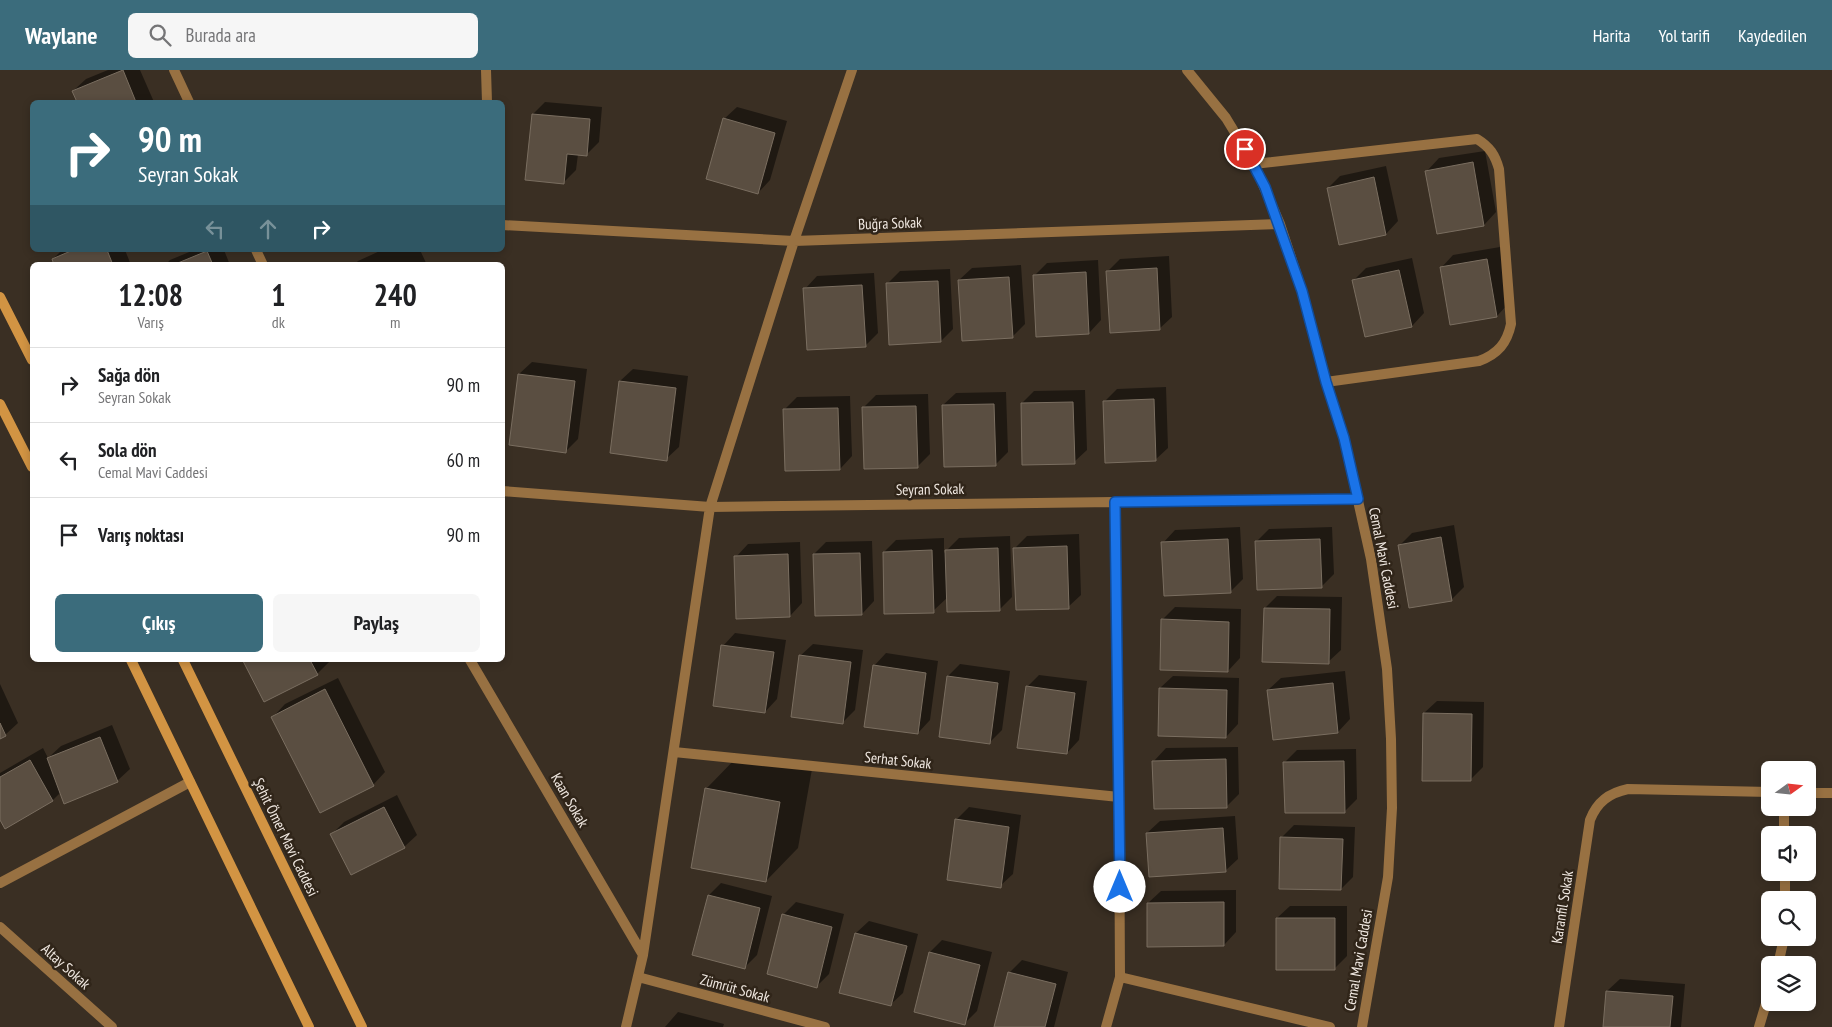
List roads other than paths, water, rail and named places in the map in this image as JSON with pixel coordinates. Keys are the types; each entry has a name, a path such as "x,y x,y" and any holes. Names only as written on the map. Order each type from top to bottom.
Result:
{"main road":[{"path":"0,297 30,356"},
{"path":"0,404 30,463"},
{"path":"132,662 309,1027"},
{"name":"Şehit Ömer Mavi Caddesi","path":"184,662 362,1027"}],"street":[{"path":"174,70 188,100"},
{"path":"486,70 487,100"},
{"path":"626,1027 643,955 710,507 794,241 852,70"},
{"name":"Cemal Mavi Caddesi","path":"1187,70 1226,118 1254,164 1280,224 1302,291 1326,382 1344,438 1378,600 1391,738 1392,808 1388,877 1362,1027"},
{"path":"1254,164 1477,139 1485,144 1496,160 1499,169 1512,324 1502,347 1487,358 1479,361 1326,382"},
{"name":"Buğra Sokak","path":"505,225 794,241 1280,224"},
{"name":"Seyran Sokak","path":"505,491 710,507 1358,499"},
{"path":"1106,1027 1120,977 1115,502"},
{"name":"Kaan Sokak","path":"471,662 643,955"},
{"name":"Serhat Sokak","path":"674,752 1119,797"},
{"path":"0,883 190,782"},
{"name":"Karanfil Sokak","path":"1559,1027 1590,820 1599,804 1606,797 1628,789 1761,792"},
{"path":"1816,793 1832,794"},
{"name":"Altay Sokak","path":"0,927 112,1027"},
{"name":"Zümrüt Sokak","path":"638,977 825,1027"},
{"path":"1120,977 1330,1027"},
{"path":"1759,1027 1764,1011"}]}
